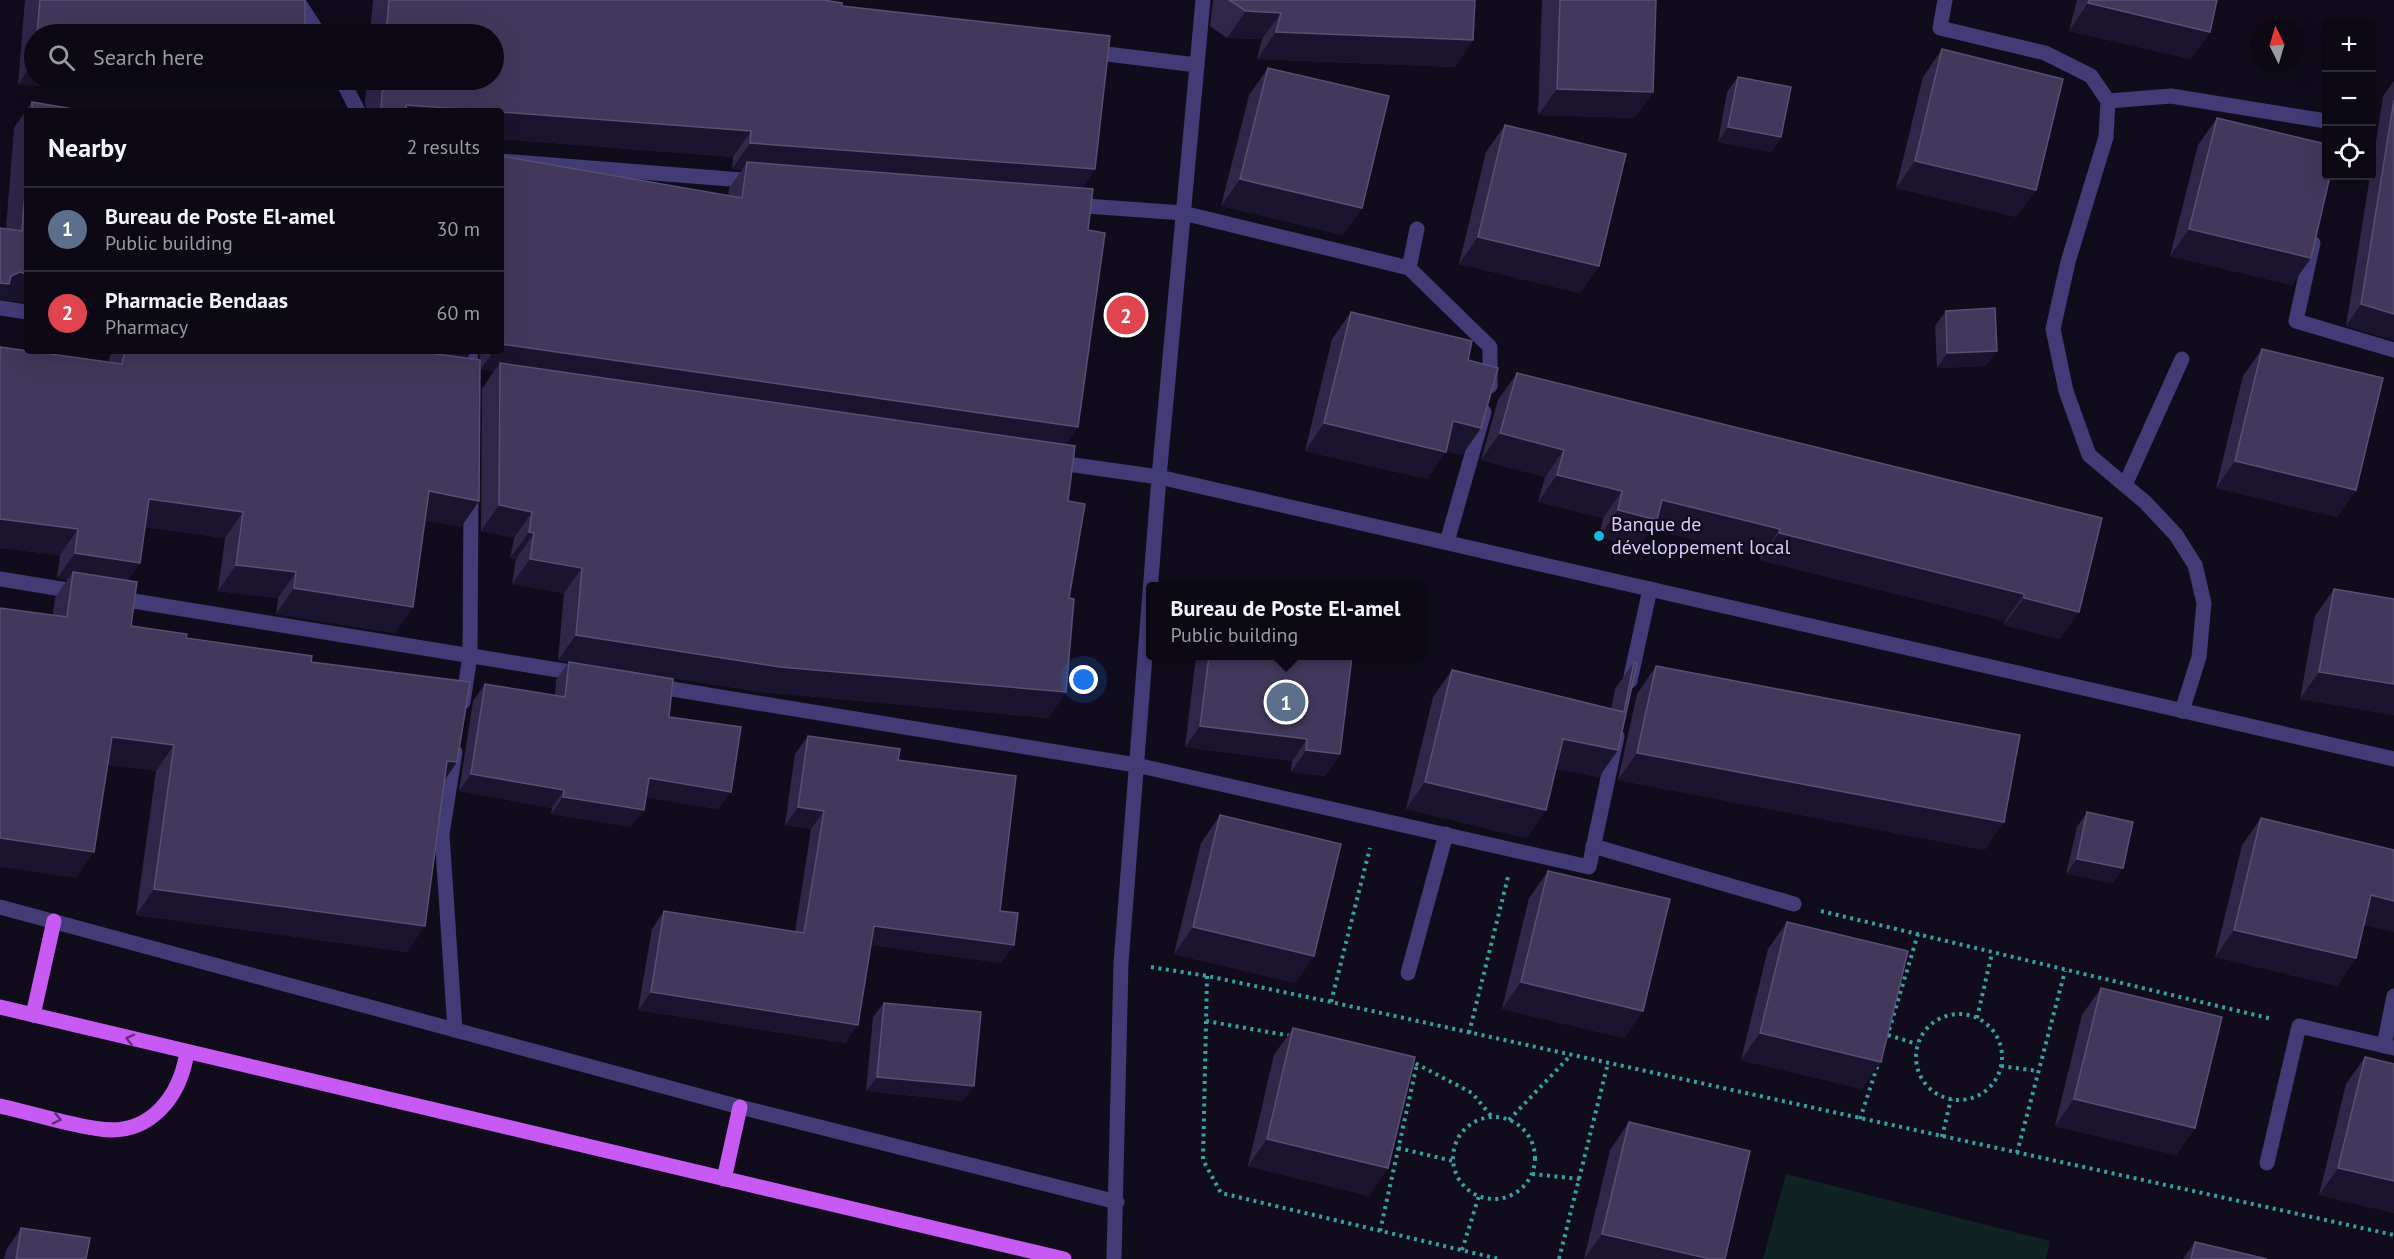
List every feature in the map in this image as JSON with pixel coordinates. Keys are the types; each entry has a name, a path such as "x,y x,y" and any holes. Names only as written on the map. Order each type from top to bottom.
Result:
{"main road":[{"path":"33,1015 54,921"},
{"path":"0,1007 1064,1259"},
{"path":"0,1106 101,1129 123,1128 143,1121 161,1110 175,1093 184,1074 187,1053"},
{"path":"724,1179 740,1107"}],"street":[{"path":"297,0 313,24"},
{"path":"1151,582 1203,0"},
{"path":"1945,0 1940,28 2045,53 2091,76 2108,100 2106,138 2068,262 2053,329 2066,391 2089,455 2145,502 2176,535 2195,565 2204,603 2199,657 2182,711"},
{"path":"1078,51 1197,65"},
{"path":"347,90 356,108"},
{"path":"2108,100 2171,96 2322,120"},
{"path":"504,161 771,182"},
{"path":"1054,204 1183,213 1409,268 1490,347 1490,392 1447,542"},
{"path":"1409,268 1417,229"},
{"path":"2315,231 2296,321 2394,350"},
{"path":"0,308 24,312"},
{"path":"470,354 472,382"},
{"path":"2125,485 2182,359"},
{"path":"1041,460 1159,477 2394,759"},
{"path":"461,712 470,656 471,471"},
{"path":"0,579 599,677"},
{"path":"1627,694 1650,589"},
{"path":"1114,1259 1121,963 1146,640"},
{"path":"634,683 1136,765 1589,867 1622,717"},
{"path":"455,1030 442,834 458,734"},
{"path":"1408,973 1446,834"},
{"path":"1593,846 1794,904"},
{"path":"0,907 740,1107 1117,1202"},
{"path":"2267,1163 2300,1026 2389,1047 2394,996"}],"path":[{"path":"1331,1002 1378,818"},
{"path":"1469,1033 1515,850"},
{"path":"1794,904 2300,1026"},
{"path":"1884,1046 1918,934"},
{"path":"1977,1018 1992,953"},
{"path":"1121,963 1207,976 1331,1002 2394,1235"},
{"path":"2017,1153 2065,971"},
{"path":"1207,976 1203,1160 1221,1193 1499,1259"},
{"path":"1963,1014 1977,1018 1989,1026 1998,1037 2002,1052 1997,1078 1988,1089 1964,1100 1937,1095 1918,1073 1917,1044 1924,1031 1934,1021 1963,1014"},
{"path":"1206,1021 1296,1036"},
{"path":"1887,1035 1917,1044"},
{"path":"1509,1120 1571,1055"},
{"path":"1860,1119 1881,1056"},
{"path":"1407,1059 1472,1093 1492,1117"},
{"path":"1559,1259 1608,1063"},
{"path":"1380,1231 1417,1064"},
{"path":"2001,1066 2038,1071"},
{"path":"1942,1137 1951,1099"},
{"path":"1492,1117 1509,1120 1521,1126 1529,1136 1536,1161 1532,1174 1526,1185 1516,1193 1492,1199 1479,1196 1469,1191 1461,1182 1453,1161 1459,1136 1479,1119 1492,1117"},
{"path":"1398,1148 1453,1161"},
{"path":"1532,1174 1580,1179"},
{"path":"1462,1251 1479,1196"}],"green space":[{"path":"1786,1174 2050,1241 2046,1259 1763,1259"}],"building":[{"path":"40,0 305,0 305,24 38,24"},
{"path":"389,0 823,0 842,3 842,6 1110,36 1095,169 750,143 751,131 504,112 504,108 406,105 406,108 381,108 384,90 504,90 504,24 387,24"},
{"path":"1229,0 1475,0 1473,40 1276,32 1281,13 1246,11"},
{"path":"1560,0 1656,0 1653,92 1557,89"},
{"path":"2089,0 2217,0 2210,32 2088,3"},
{"path":"1942,49 2063,79 2036,190 1915,161"},
{"path":"1268,68 1389,96 1362,208 1240,179"},
{"path":"1738,77 1791,87 1781,137 1728,127"},
{"path":"2394,100 2394,314 2361,304"},
{"path":"32,102 67,108 32,108"},
{"path":"2217,118 2322,143 2322,180 2329,180 2311,258 2189,229"},
{"path":"1505,125 1626,154 1599,266 1478,237"},
{"path":"504,157 742,198 747,162 1093,189 1088,230 1105,233 1078,427 504,344"},
{"path":"24,205 24,273 20,272 11,276 9,284 0,283 0,228 22,231"},
{"path":"1995,308 1997,351 1947,353 1946,311"},
{"path":"1351,312 1472,341 1468,360 1498,368 1481,428 1453,421 1446,452 1324,423"},
{"path":"0,347 24,350 24,354 50,354 122,364 124,354 437,354 480,360 479,501 429,491 413,607 294,588 296,572 236,565 243,512 149,499 140,563 75,553 78,529 0,519"},
{"path":"2262,349 2383,378 2356,490 2235,461"},
{"path":"500,363 1075,446 1068,501 1085,504 1069,598 1074,599 1066,692 780,667 576,635 582,568 530,559 534,533 529,532 532,512 499,505"},
{"path":"1517,373 2102,518 2079,612 2024,598 2024,594 1779,533 1780,529 1662,500 1657,520 1618,510 1622,491 1557,475 1564,450 1500,433"},
{"path":"73,572 137,582 131,626 187,634 186,638 312,656 311,662 470,682 457,762 447,761 425,926 154,889 174,745 112,737 94,852 0,838 0,608 67,617"},
{"path":"2334,589 2394,599 2394,684 2319,672"},
{"path":"1208,660 1352,660 1340,754 1306,750 1307,739 1200,726"},
{"path":"569,662 673,679 669,717 741,727 731,792 649,778 644,810 563,797 564,790 471,774 485,684 565,697"},
{"path":"1634,662 1637,663 1618,750 1563,739 1546,810 1425,782 1452,670 1624,712"},
{"path":"1656,666 2020,735 2004,822 1637,753"},
{"path":"808,736 900,749 898,760 1016,776 1000,911 1018,913 1014,945 874,926 858,1025 651,992 664,911 804,933 824,811 798,807"},
{"path":"2087,812 2133,822 2123,868 2077,859"},
{"path":"1220,815 1341,844 1314,956 1193,927"},
{"path":"2261,818 2394,850 2394,901 2371,895 2356,958 2234,930"},
{"path":"1548,871 1670,899 1643,1011 1521,982"},
{"path":"1787,922 1908,951 1881,1062 1760,1033"},
{"path":"2101,988 2222,1017 2195,1128 2074,1099"},
{"path":"884,1003 981,1012 974,1086 877,1077"},
{"path":"1293,1028 1415,1057 1388,1168 1267,1139"},
{"path":"2365,1057 2394,1064 2394,1181 2338,1168"},
{"path":"1629,1122 1750,1151 1725,1259 1710,1259 1602,1234"},
{"path":"21,1228 90,1238 86,1259 16,1259"},
{"path":"2195,1242 2267,1259 2191,1259"}],"place":[{"name":"Pharmacie Bendaas","path":"1126,315"},
{"name":"Banque de développement local","path":"1599,536"},
{"name":"Bureau de Poste El-amel","path":"1286,702"}]}
